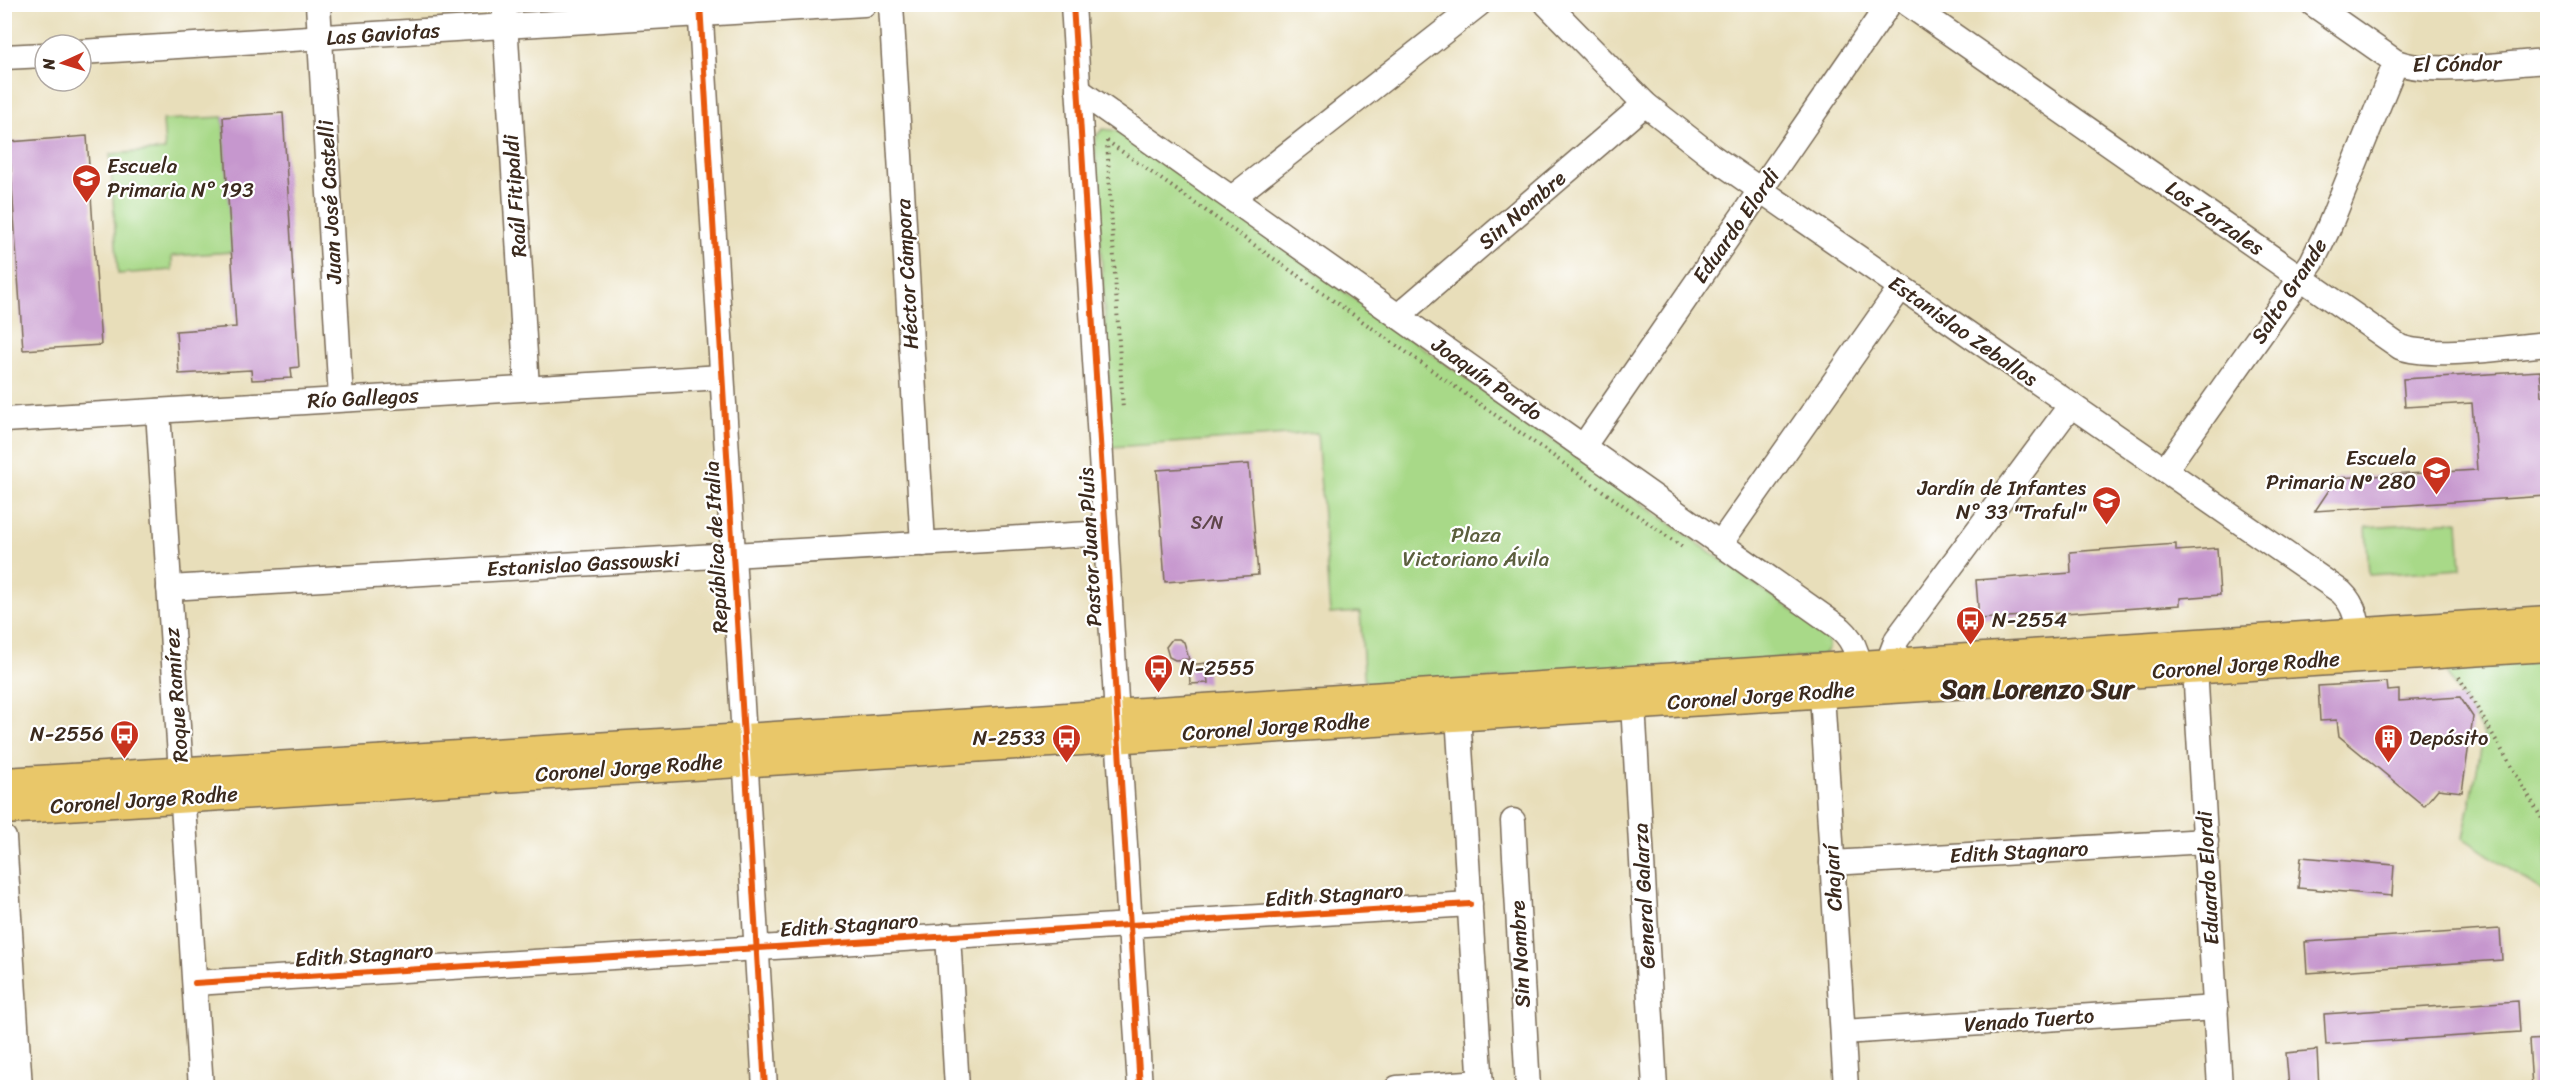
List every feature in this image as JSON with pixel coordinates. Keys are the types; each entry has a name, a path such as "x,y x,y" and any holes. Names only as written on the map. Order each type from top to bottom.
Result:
{"main road":[{"name":"Coronel Jorge Rodhe","path":"1891,676 2195,668 2547,621"},
{"name":"Coronel Jorge Rodhe","path":"4,809 182,785 2360,646 2547,646"},
{"name":"Coronel Jorge Rodhe","path":"1458,704 1633,704 1821,680"},
{"name":"Coronel Jorge Rodhe","path":"4,783 182,785"}],"street":[{"name":"Juan José Castelli","path":"318,4 341,399"},
{"name":"Las Gaviotas","path":"93,51 320,38 504,15 864,4"},
{"name":"Héctor Cámpora","path":"891,4 923,544"},
{"name":"Pastor Juan Pluis","path":"1073,4 1140,1088"},
{"path":"1232,198 1479,4"},
{"name":"Estanislao Zeballos","path":"1548,4 1645,104 1701,149 2341,592 2356,614 2360,646"},
{"name":"Eduardo Elordi","path":"1583,447 1889,4"},
{"name":"Los Zorzales","path":"1908,4 2391,342 2410,350 2433,352 2547,344"},
{"name":"El Cóndor","path":"2313,4 2397,62 2424,69 2547,60"},
{"name":"República de Italia","path":"700,10 765,1088"},
{"name":"Raúl Fitipaldi","path":"504,15 527,388"},
{"path":"4,57 33,56"},
{"name":"Salto Grande","path":"2165,470 2301,279 2329,227 2397,62"},
{"name":"Joaquín Pardo","path":"1078,90 1846,633 1854,645 1860,678"},
{"name":"Sin Nombre","path":"1398,316 1645,104"},
{"path":"1720,544 1901,287"},
{"name":"Río Gallegos","path":"4,420 722,376"},
{"path":"1891,676 1891,650 1900,634 2071,405"},
{"name":"Roque Ramírez","path":"158,411 201,1088"},
{"name":"Estanislao Gassowski","path":"169,588 1106,533"},
{"name":"Eduardo Elordi","path":"2195,668 2220,1088"},
{"name":"Chajarí","path":"1821,680 1846,1088"},
{"path":"1396,1088 1481,1085 1458,704"},
{"name":"General Galarza","path":"1633,704 1655,1088"},
{"name":"Sin Nombre","path":"1513,820 1528,1088"},
{"path":"4,838 9,996 20,1088"},
{"name":"Edith Stagnaro","path":"1833,863 2206,841"},
{"name":"Edith Stagnaro","path":"195,982 1470,904"},
{"path":"948,935 957,1088"},
{"name":"Venado Tuerto","path":"1843,1032 2216,1008"}],"path":[{"path":"1123,410 1107,141 1685,549"},
{"path":"2457,674 2547,829"}],"green space":[{"path":"223,117 232,252 172,256 172,270 118,274 110,154 165,150 163,120"},
{"name":"Plaza Victoriano Ávila","path":"1103,129 1118,131 1820,630 1828,640 1828,649 1822,656 1365,687 1360,612 1330,614 1317,433 1112,447 1095,144 1097,135"},
{"path":"2458,521 2461,569 2369,575 2366,527"},
{"path":"2547,658 2547,894 2463,838 2484,735 2447,674 2451,666"}],"building":[{"path":"283,113 299,367 291,368 292,378 252,380 251,370 179,374 176,331 236,327 223,117"},
{"path":"87,136 101,345 23,350 9,142"},
{"path":"2540,371 2542,396 2547,395 2547,496 2315,511 2337,478 2477,470 2472,403 2405,407 2403,379"},
{"path":"1249,464 1258,575 1165,582 1157,470"},
{"path":"2176,544 2176,551 2217,548 2220,595 2180,598 2180,605 1979,619 1976,580 2071,573 2070,552"},
{"path":"1172,639 1184,642 1189,659 1175,660 1169,657 1166,647"},
{"path":"1206,663 1208,683 1190,684 1189,665"},
{"path":"2387,682 2388,691 2399,690 2399,701 2460,697 2473,717 2462,792 2438,789 2424,806 2339,736 2337,720 2320,721 2318,686"},
{"path":"2301,857 2394,865 2392,896 2298,888"},
{"path":"2500,929 2502,960 2307,973 2305,942"},
{"path":"2518,1001 2520,1032 2326,1045 2324,1014"},
{"path":"2547,1039 2547,1088 2532,1088 2529,1040"},
{"path":"2317,1050 2319,1088 2289,1088 2286,1053"}],"cycle path":[{"path":"700,4 765,1088"},
{"path":"1073,4 1140,1088"},
{"path":"195,983 1470,904"}],"place":[{"name":"Escuela Primaria N° 193","path":"86,204"},
{"name":"Escuela Primaria Nº 280","path":"2437,496"},
{"name":"Jardín de Infantes N° 33 \"Traful\"","path":"2107,526"},
{"name":"N-2554","path":"1971,646"},
{"name":"N-2555","path":"1159,694"},
{"name":"N-2556","path":"125,760"},
{"name":"N-2533","path":"1066,764"},
{"name":"Depósito","path":"2388,764"}],"district":[{"name":"San Lorenzo Sur","path":"2037,689"}]}
